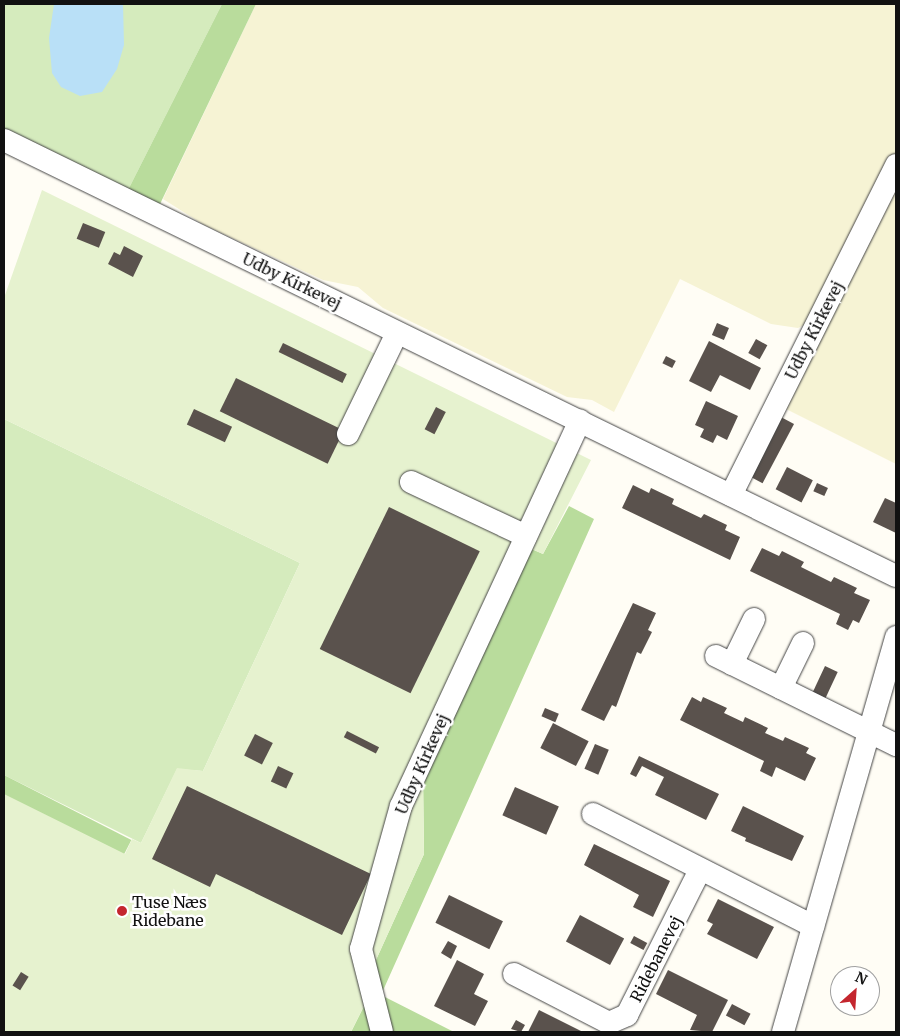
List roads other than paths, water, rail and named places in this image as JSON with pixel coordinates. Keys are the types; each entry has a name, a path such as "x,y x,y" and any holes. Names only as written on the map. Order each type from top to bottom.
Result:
{"street":[{"name":"Udby Kirkevej","path":"4,140 896,576"},
{"name":"Udby Kirkevej","path":"731,495 896,165"},
{"path":"348,434 397,333"},
{"name":"Udby Kirkevej","path":"382,1032 361,949 401,806 580,421"},
{"path":"411,482 526,536"},
{"path":"754,619 724,660 896,745"},
{"path":"783,1032 871,733 896,637"},
{"path":"781,688 803,642"},
{"path":"593,814 813,926"},
{"name":"Ridebanevej","path":"514,974 609,1023 627,1015 700,870"}],"water":[{"path":"54,4 123,4 124,45 117,69 102,92 80,96 61,87 52,73 49,38"}],"place":[{"name":"Tuse Næs Ridebane","path":"122,911"}]}
